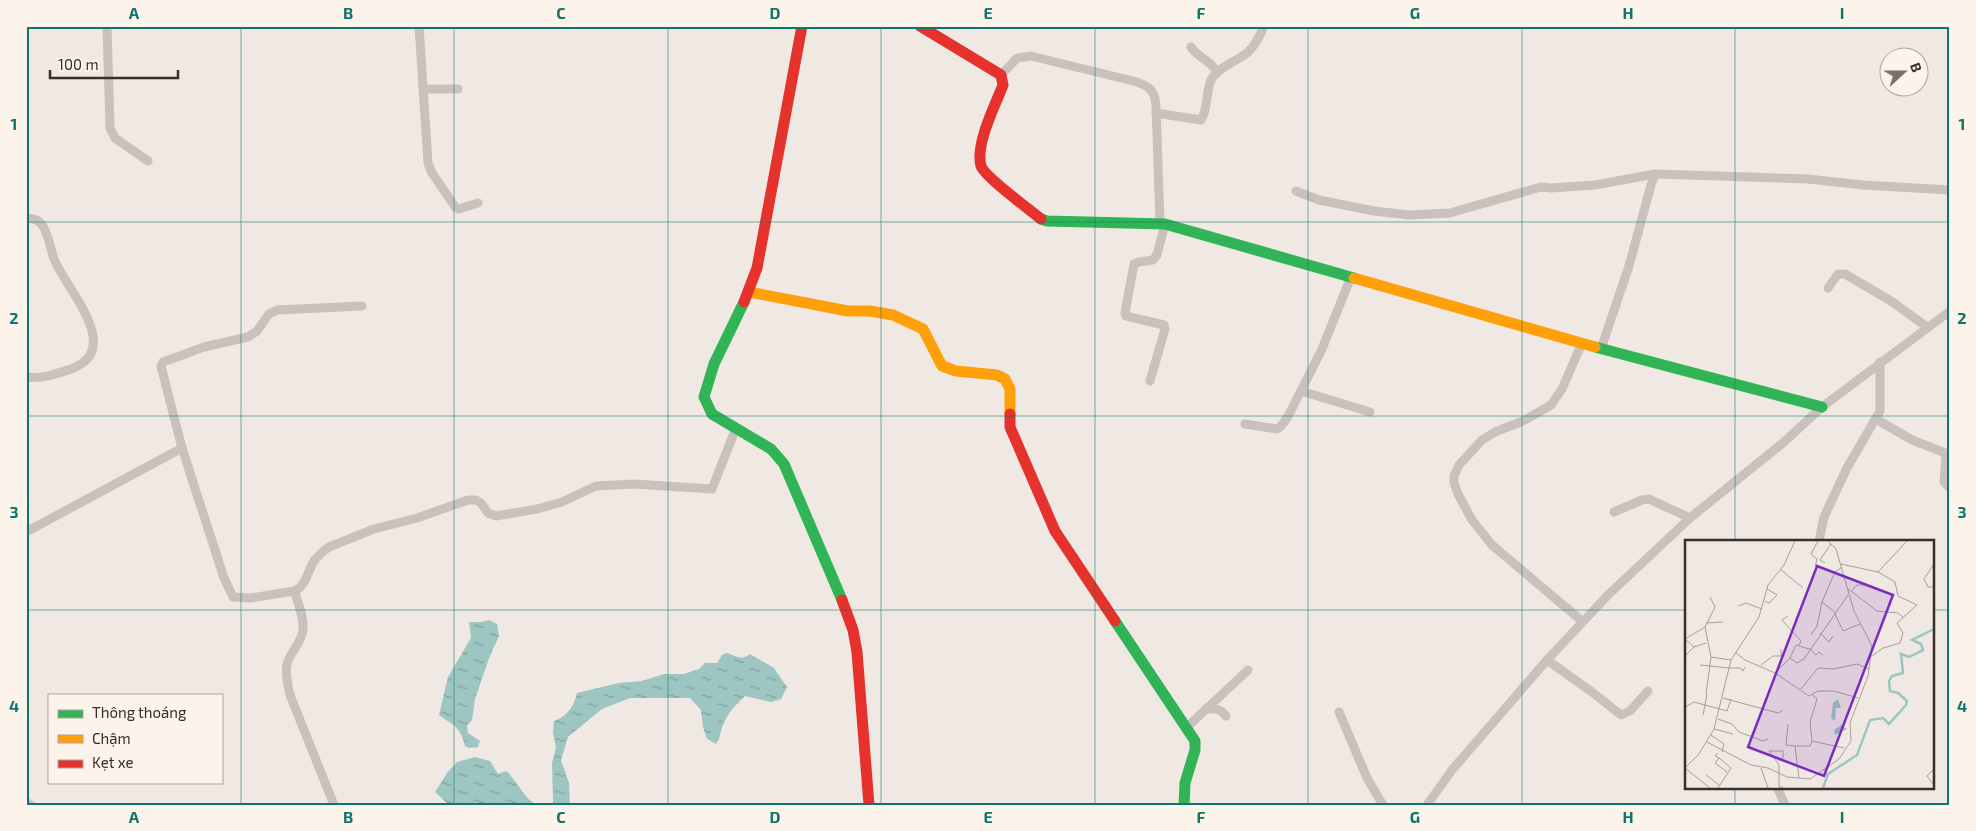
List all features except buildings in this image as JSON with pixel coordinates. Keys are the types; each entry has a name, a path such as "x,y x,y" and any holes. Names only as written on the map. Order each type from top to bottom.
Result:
{"street":[{"path":"107,26 110,128 115,138 148,161"},
{"path":"419,26 428,163 432,173 456,208 459,209 478,203"},
{"path":"802,26 757,268 749,292 714,364 704,398 712,414 771,449 784,464 851,621 856,652 869,805"},
{"path":"920,26 1001,75 1003,85 980,147 981,167 990,177 1038,217 1047,221 1162,223 1601,349 1822,407"},
{"path":"1156,113 1201,120 1205,112 1212,78 1247,52 1255,43 1264,26"},
{"path":"1191,47 1197,56 1215,67 1217,73"},
{"path":"1001,75 1017,58 1026,56 1038,57 1147,85 1154,92 1162,223 1157,255 1153,260 1134,264 1125,312 1126,316 1158,322 1164,325 1165,329 1150,381"},
{"path":"424,89 458,89"},
{"path":"1601,349 1629,266 1655,174"},
{"path":"1296,192 1319,200 1374,211 1409,215 1450,213 1541,187 1595,185 1655,174 1799,178 1863,185 1950,190"},
{"path":"26,219 30,218 39,222 46,232 55,261 87,316 94,339 93,352 78,366 36,378 26,377"},
{"path":"1828,288 1838,274 1845,274 1891,301 1926,327"},
{"path":"1245,424 1277,429 1288,419 1292,406 1322,350 1351,277"},
{"path":"749,292 848,311 870,311 893,315 923,329 942,366 956,371 998,374 1005,379 1010,395 1010,427 1055,532 1196,745 1185,783 1184,805"},
{"path":"362,306 277,310 269,314 252,336 204,347 163,362 161,366 182,448 224,578 233,597 242,599 298,590 314,562 323,551 330,547 374,529 417,518 462,502 476,500 481,503 488,514 496,516 537,509 562,502 596,486 634,484 712,489 736,428"},
{"path":"1427,805 1452,770 1582,620 1690,518 1784,442 1822,407 1926,327 1950,311"},
{"path":"1582,343 1562,389 1551,405 1523,421 1495,432 1482,440 1459,464 1454,476 1454,483 1458,494 1472,520 1492,545 1582,620"},
{"path":"1819,540 1824,517 1847,468 1880,411 1880,362"},
{"path":"1301,391 1370,412"},
{"path":"1876,419 1912,440 1944,452 1946,456 1944,482 1950,488"},
{"path":"26,532 182,448"},
{"path":"1614,512 1649,499 1690,518"},
{"path":"294,591 303,622 303,631 301,639 287,663 288,686 334,805"},
{"path":"1547,660 1621,715 1630,711 1648,691"},
{"path":"1186,728 1248,670"},
{"path":"1206,710 1215,708 1226,716"},
{"path":"1339,712 1367,778 1383,805"},
{"path":"1777,788 1785,805"},
{"path":"26,802 30,805"}],"water":[{"path":"489,620 497,624 499,636 489,658 475,699 472,720 467,726 468,733 480,741 478,747 469,748 465,746 459,730 439,715 448,677 471,638 469,622"},
{"path":"728,653 737,657 750,654 774,668 787,687 781,699 771,702 745,696 727,717 716,744 707,739 701,710 690,698 630,698 602,709 568,737 561,760 569,783 570,805 549,805 553,802 552,763 556,747 553,733 554,721 569,710 574,703 577,693 619,683 642,681 664,674 684,674 699,669 705,663 717,663 722,655"},
{"path":"475,757 490,761 498,774 506,771 525,795 538,805 449,805 435,792 447,773 457,762"}],"traffic: fast":[{"path":"1041,219 1047,221 1165,224 1354,278"},
{"path":"744,302 714,364 704,397 712,414 771,449 784,464 842,600"},
{"path":"1595,347 1822,407"},
{"path":"1115,621 1195,741 1195,750 1185,783 1184,805"}],"traffic: slow":[{"path":"1354,278 1595,347"},
{"path":"749,292 848,311 870,311 893,315 923,329 942,366 956,371 997,375 1005,379 1010,389 1010,414"}],"traffic: jam":[{"path":"744,302 757,268 802,26"},
{"path":"920,26 1001,75 1003,85 983,136 980,157 981,166 998,185 1041,219"},
{"path":"1010,414 1010,427 1055,531 1115,621"},
{"path":"842,600 853,630 857,652 869,805"}]}
